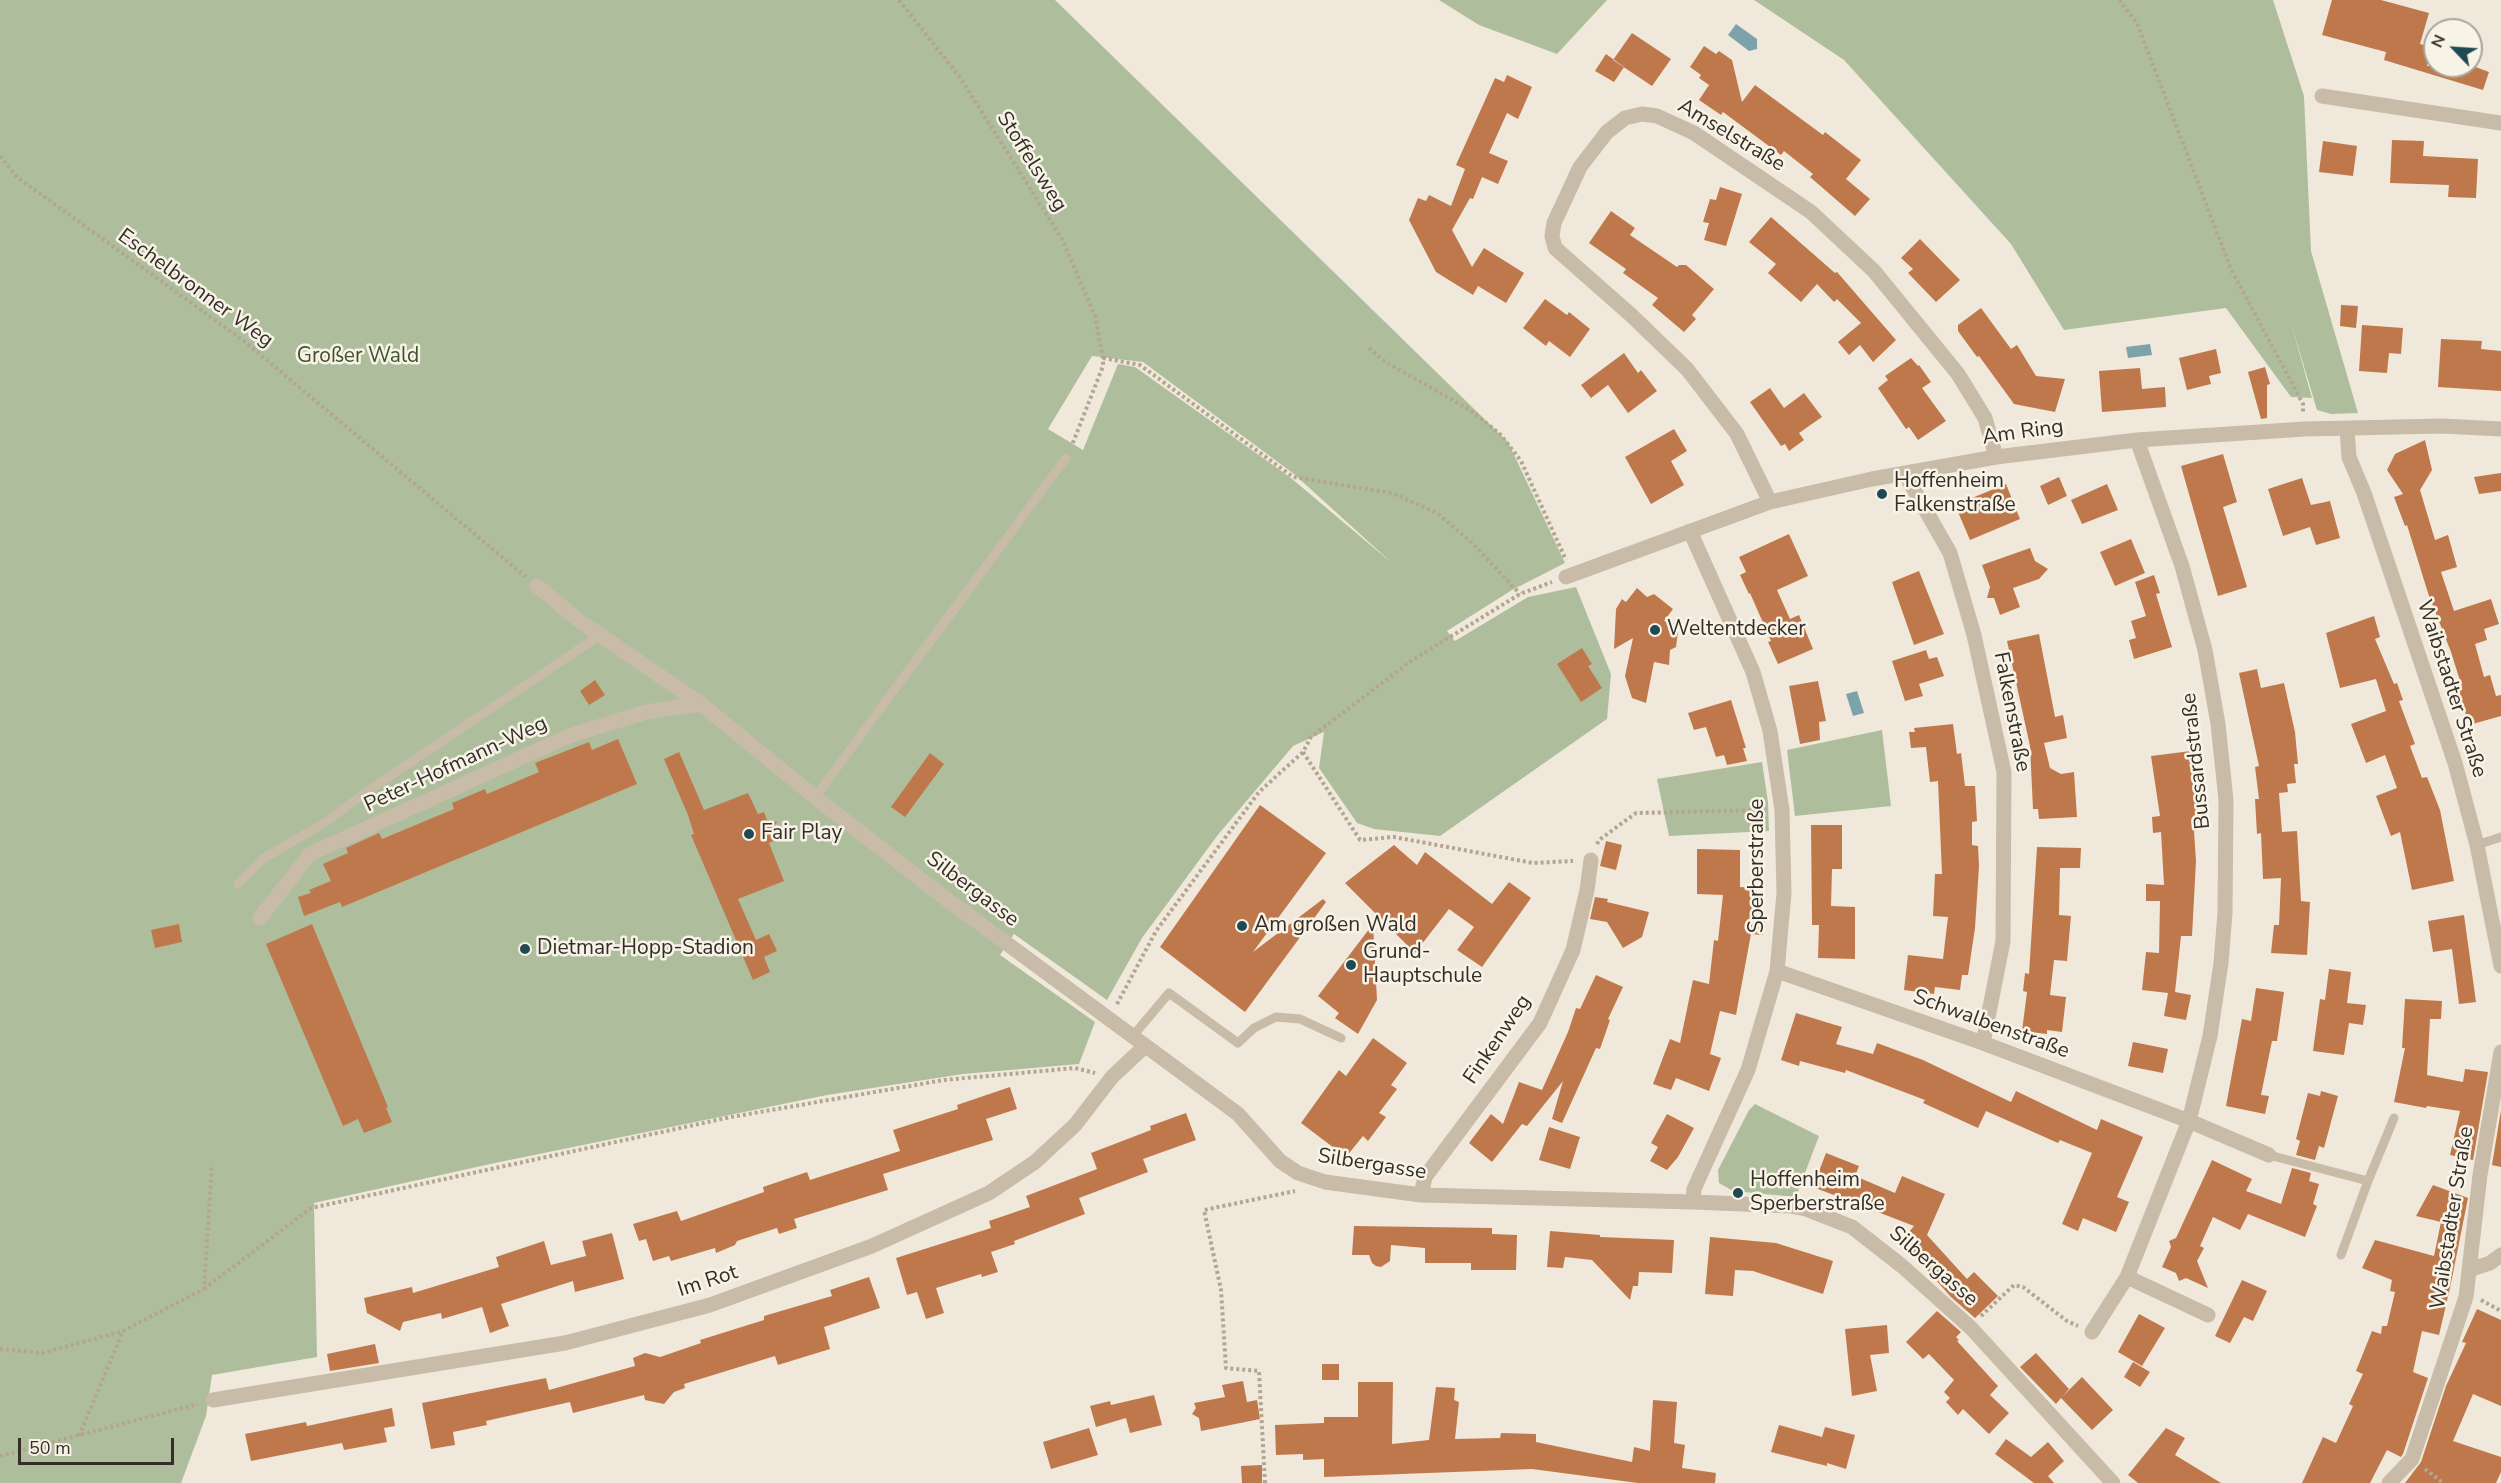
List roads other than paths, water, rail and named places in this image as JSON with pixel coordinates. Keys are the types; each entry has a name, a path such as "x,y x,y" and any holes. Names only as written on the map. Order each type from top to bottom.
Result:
{"street":[{"path":"2322,96 2501,123"},
{"name":"Amselstraße","path":"1770,502 1737,434 1687,369 1631,315 1555,248 1552,236 1554,223 1580,167 1607,132 1625,118 1642,114 1657,116 1694,133 1812,212 1874,271 1958,374 1986,418 1996,457"},
{"name":"Am Ring","path":"1569,576 1770,502 1872,479 1996,457 2137,440 2305,429 2442,426 2501,429"},
{"name":"Waibstadter Straße","path":"2347,429 2349,457 2364,493 2455,764 2477,845 2501,966"},
{"name":"Bussardstraße","path":"2092,1332 2127,1277 2189,1121 2210,1036 2221,963 2224,913 2226,800 2218,724 2205,650 2182,566 2137,440"},
{"name":"Falkenstraße","path":"1905,474 1950,553 1974,635 2004,772 2002,941 1983,1043"},
{"name":"Sperberstraße","path":"1690,531 1753,672 1770,731 1782,810 1784,893 1777,971 1748,1070 1694,1189 1692,1202"},
{"name":"Silbergasse","path":"537,586 600,635 701,704 815,797 932,887 1238,1114 1280,1161 1298,1173 1325,1182 1421,1195 1692,1202 1790,1206 1806,1209 1852,1227 1878,1245 1971,1328 2113,1483"},
{"name":"Peter-Hofmann-Weg","path":"260,918 309,854 569,736 646,712 701,704"},
{"name":"Finkenweg","path":"1421,1195 1425,1177 1540,1023 1573,950 1587,890 1591,860"},
{"name":"Schwalbenstraße","path":"1777,971 1983,1043 2189,1121"},
{"name":"Im Rot","path":"213,1400 565,1343 710,1305 872,1246 989,1193 1035,1161 1075,1125 1138,1041"},
{"name":"Waibstadter Straße","path":"2389,1483 2412,1459 2466,1297 2480,1175 2501,1052"},
{"path":"2189,1121 2269,1155"},
{"path":"2469,1270 2490,1263 2501,1255"},
{"path":"2127,1277 2208,1315"}],"lane":[{"path":"815,797 1066,458"},
{"path":"238,884 264,858 323,824 365,793 600,635"},
{"path":"2477,845 2501,837"},
{"path":"1138,1041 1169,993 1238,1043 1254,1028 1276,1017 1300,1019 1341,1038"},
{"path":"2342,1255 2368,1181 2394,1118"},
{"path":"2269,1155 2368,1181"}],"water":[{"path":"1736,24 1757,39 1757,49 1749,51 1728,35"},
{"path":"2150,344 2152,355 2128,358 2126,347"},
{"path":"1857,691 1864,713 1853,716 1846,694"}],"place":[{"name":"Hoffenheim Falkenstraße","path":"1882,494"},
{"name":"Weltentdecker","path":"1655,630"},
{"name":"Fair Play","path":"749,834"},
{"name":"Am großen Wald","path":"1242,926"},
{"name":"Dietmar-Hopp-Stadion","path":"525,949"},
{"name":"Grund- Hauptschule","path":"1351,965"},
{"name":"Hoffenheim Sperberstraße","path":"1738,1193"}],"park label":[{"name":"Großer Wald","path":"358,357"}]}
